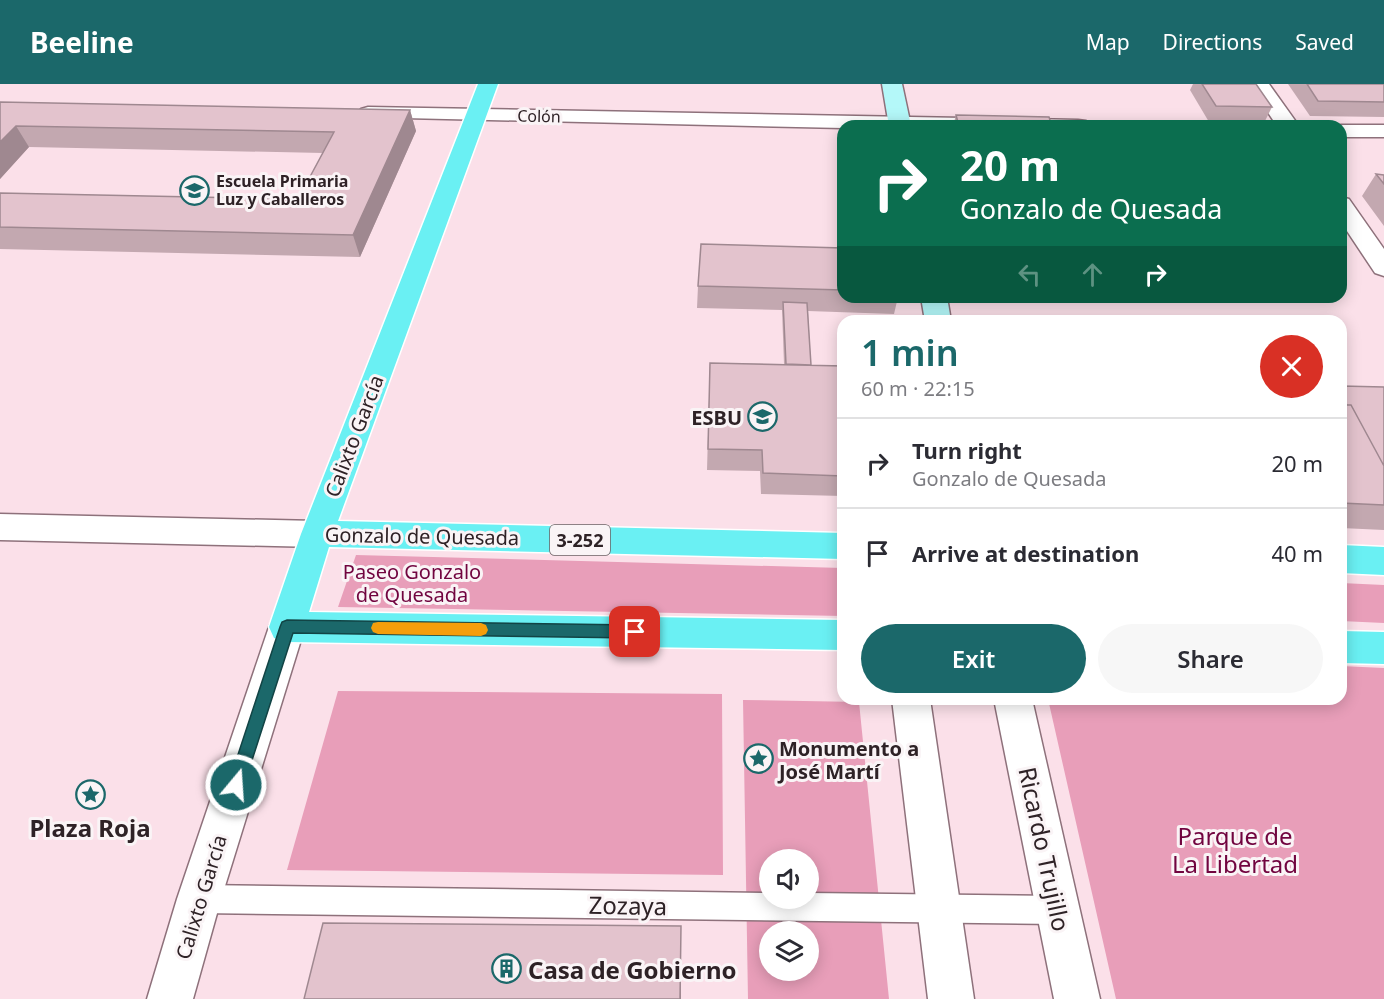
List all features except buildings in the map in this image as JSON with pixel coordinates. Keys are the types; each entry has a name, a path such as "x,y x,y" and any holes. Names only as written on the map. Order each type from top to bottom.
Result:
{"main road":[{"name":"Calixto García","path":"287,627 318,534 488,84"},
{"path":"892,84 899,120"},
{"name":"Gonzalo de Quesada","path":"318,534 837,546"},
{"path":"1347,559 1384,561"},
{"path":"287,627 837,635"},
{"path":"1347,647 1384,648"}],"street":[{"path":"1259,84 1284,120"},
{"name":"Colón","path":"345,113 837,123"},
{"path":"1347,131 1384,132"},
{"path":"1347,213 1384,268"},
{"name":"Gonzalo de Quesada","path":"0,527 318,534"},
{"name":"Calixto García","path":"170,999 199,898 287,627"},
{"path":"912,705 951,999"},
{"name":"Ricardo Trujillo","path":"1014,705 1077,999"}],"lane":[{"name":"Zozaya","path":"199,898 1058,910"}],"green space":[{"name":"Paseo Gonzalo de Quesada","path":"356,555 837,568 837,616 338,607"},
{"path":"1347,583 1384,585 1384,623 1347,621"},
{"name":"Parque de La Libertad","path":"1347,666 1384,668 1384,999 1116,999 1049,705 1347,705"},
{"path":"338,691 722,694 723,875 287,870"},
{"path":"743,700 837,702 837,705 859,705 889,999 748,999"}],"slow traffic":[{"path":"378,628 481,630"}],"place":[{"name":"Escuela Primaria Luz y Caballeros","path":"195,190"},
{"name":"ESBU","path":"763,417"},
{"name":"Monumento a José Martí","path":"758,759"},
{"name":"Plaza Roja","path":"90,794"},
{"name":"Casa de Gobierno","path":"507,969"}],"route":[{"path":"236,785 287,627 635,632"}]}
